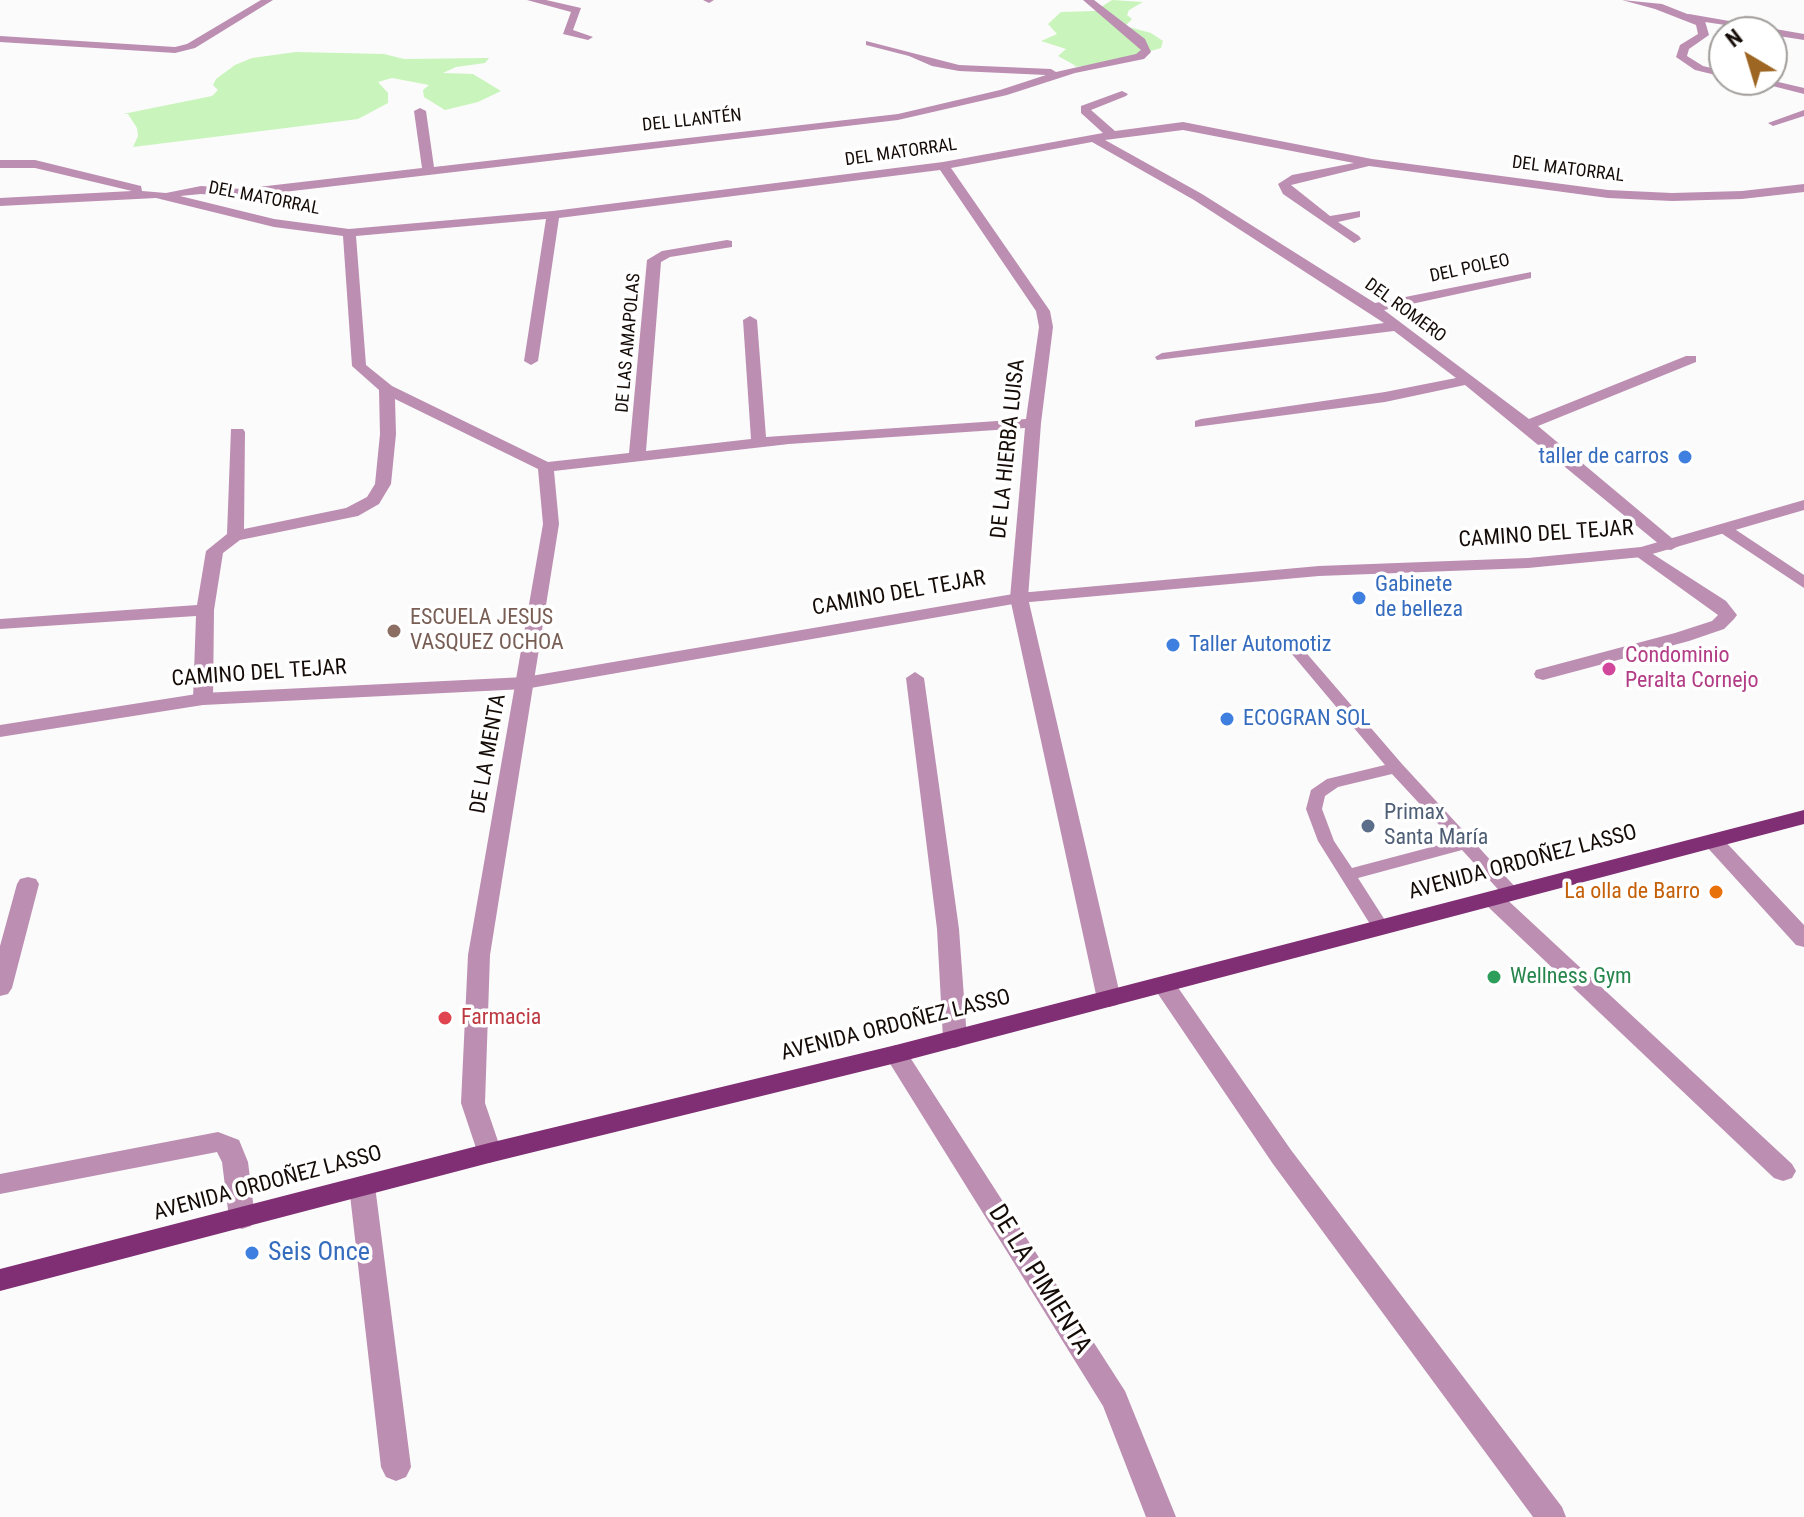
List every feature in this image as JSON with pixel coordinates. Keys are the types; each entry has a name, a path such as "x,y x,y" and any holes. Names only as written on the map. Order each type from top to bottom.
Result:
{"main road":[{"name":"AVENIDA ORDOÑEZ LASSO","path":"0,1280 489,1153 955,1039 1804,817"}],"street":[{"path":"0,39 175,50 191,46 268,0"},
{"path":"532,0 577,10 567,32 588,37"},
{"name":"DEL LLANTÉN","path":"156,194 201,190 241,193 898,117 1003,93 1067,72 1140,57 1147,50 1128,30 1088,0"},
{"path":"1627,0 1689,17 1804,37"},
{"path":"1689,17 1701,23 1704,35 1684,47 1681,57 1708,70"},
{"path":"870,43 913,54 932,63 959,68 1067,72"},
{"path":"1112,135 1085,111 1087,106 1122,94"},
{"path":"420,111 428,170"},
{"name":"DEL MATORRAL","path":"0,202 156,194 274,223 349,233 553,215 943,166 1163,127 1195,127 1372,163 1608,194 1672,197 1802,189"},
{"name":"DEL ROMERO","path":"1095,139 1198,197 1373,308 1527,425 1671,545"},
{"path":"1354,239 1287,191 1284,184 1296,178 1372,163"},
{"path":"0,164 35,164 73,171 156,194"},
{"name":"DE LA HIERBA LUISA","path":"943,166 1043,311 1046,327 1033,423 1019,598 1109,999"},
{"path":"1327,220 1355,214"},
{"path":"531,361 553,215"},
{"path":"349,233 359,366 375,383 546,467 759,443 1033,423"},
{"name":"DE LAS AMAPOLAS","path":"637,457 654,260 667,254 727,244"},
{"name":"DEL POLEO","path":"1373,308 1526,275"},
{"path":"750,320 759,443"},
{"path":"1162,357 1397,326"},
{"path":"1527,425 1691,359"},
{"path":"1201,424 1385,397 1468,380"},
{"path":"203,699 205,610 215,551 235,536 352,512 373,500 383,484 388,434 387,389"},
{"path":"235,536 237,432"},
{"name":"DE LA MENTA","path":"489,1153 473,1103 477,984 551,524 546,467"},
{"name":"CAMINO DEL TEJAR","path":"0,731 203,699 525,683 1019,598 1319,571 1528,563 1642,552 1804,505"},
{"path":"1727,529 1804,583"},
{"path":"1543,674 1682,637 1718,625 1728,615 1720,605 1642,552"},
{"path":"0,624 205,610"},
{"path":"915,678 948,929 955,1039"},
{"path":"1713,841 1804,939"},
{"path":"0,988 28,884"},
{"path":"1502,896 1783,1171"},
{"path":"1164,985 1282,1157 1551,1517"},
{"name":"DE LA PIMIENTA","path":"896,1054 1115,1400 1161,1517"},
{"path":"0,1184 218,1142 230,1147 235,1162 242,1218"},
{"path":"362,1186 396,1467"}],"lane":[{"path":"1773,123 1804,113"},
{"path":"1291,644 1465,844 1502,896"},
{"path":"1381,928 1326,841 1314,809 1317,794 1333,783 1396,768"},
{"path":"1348,875 1465,844"}],"green space":[{"path":"1112,0 1143,2 1129,10 1127,15 1132,19 1125,26 1151,33 1163,41 1161,48 1107,64 1073,67 1076,66 1058,56 1066,49 1041,41 1057,34 1048,24 1061,12 1095,11"},
{"path":"296,52 384,54 404,59 489,58 485,63 456,67 443,73 473,74 501,91 478,102 445,110 424,97 423,90 429,85 392,78 378,82 388,93 388,103 358,119 133,147 138,136 137,128 128,114 123,114 212,96 218,90 213,85 216,79 235,65 252,58"}],"place":[{"name":"taller de carros","path":"1685,457"},
{"name":"Gabinete de belleza","path":"1359,598"},
{"name":"ESCUELA JESUS VASQUEZ OCHOA","path":"394,631"},
{"name":"Taller Automotiz","path":"1173,645"},
{"name":"Condominio Peralta Cornejo","path":"1609,669"},
{"name":"ECOGRAN SOL","path":"1227,719"},
{"name":"Primax Santa María","path":"1368,826"},
{"name":"La olla de Barro","path":"1716,892"},
{"name":"Wellness Gym","path":"1494,977"},
{"name":"Farmacia","path":"445,1018"},
{"name":"Seis Once","path":"252,1253"}]}
